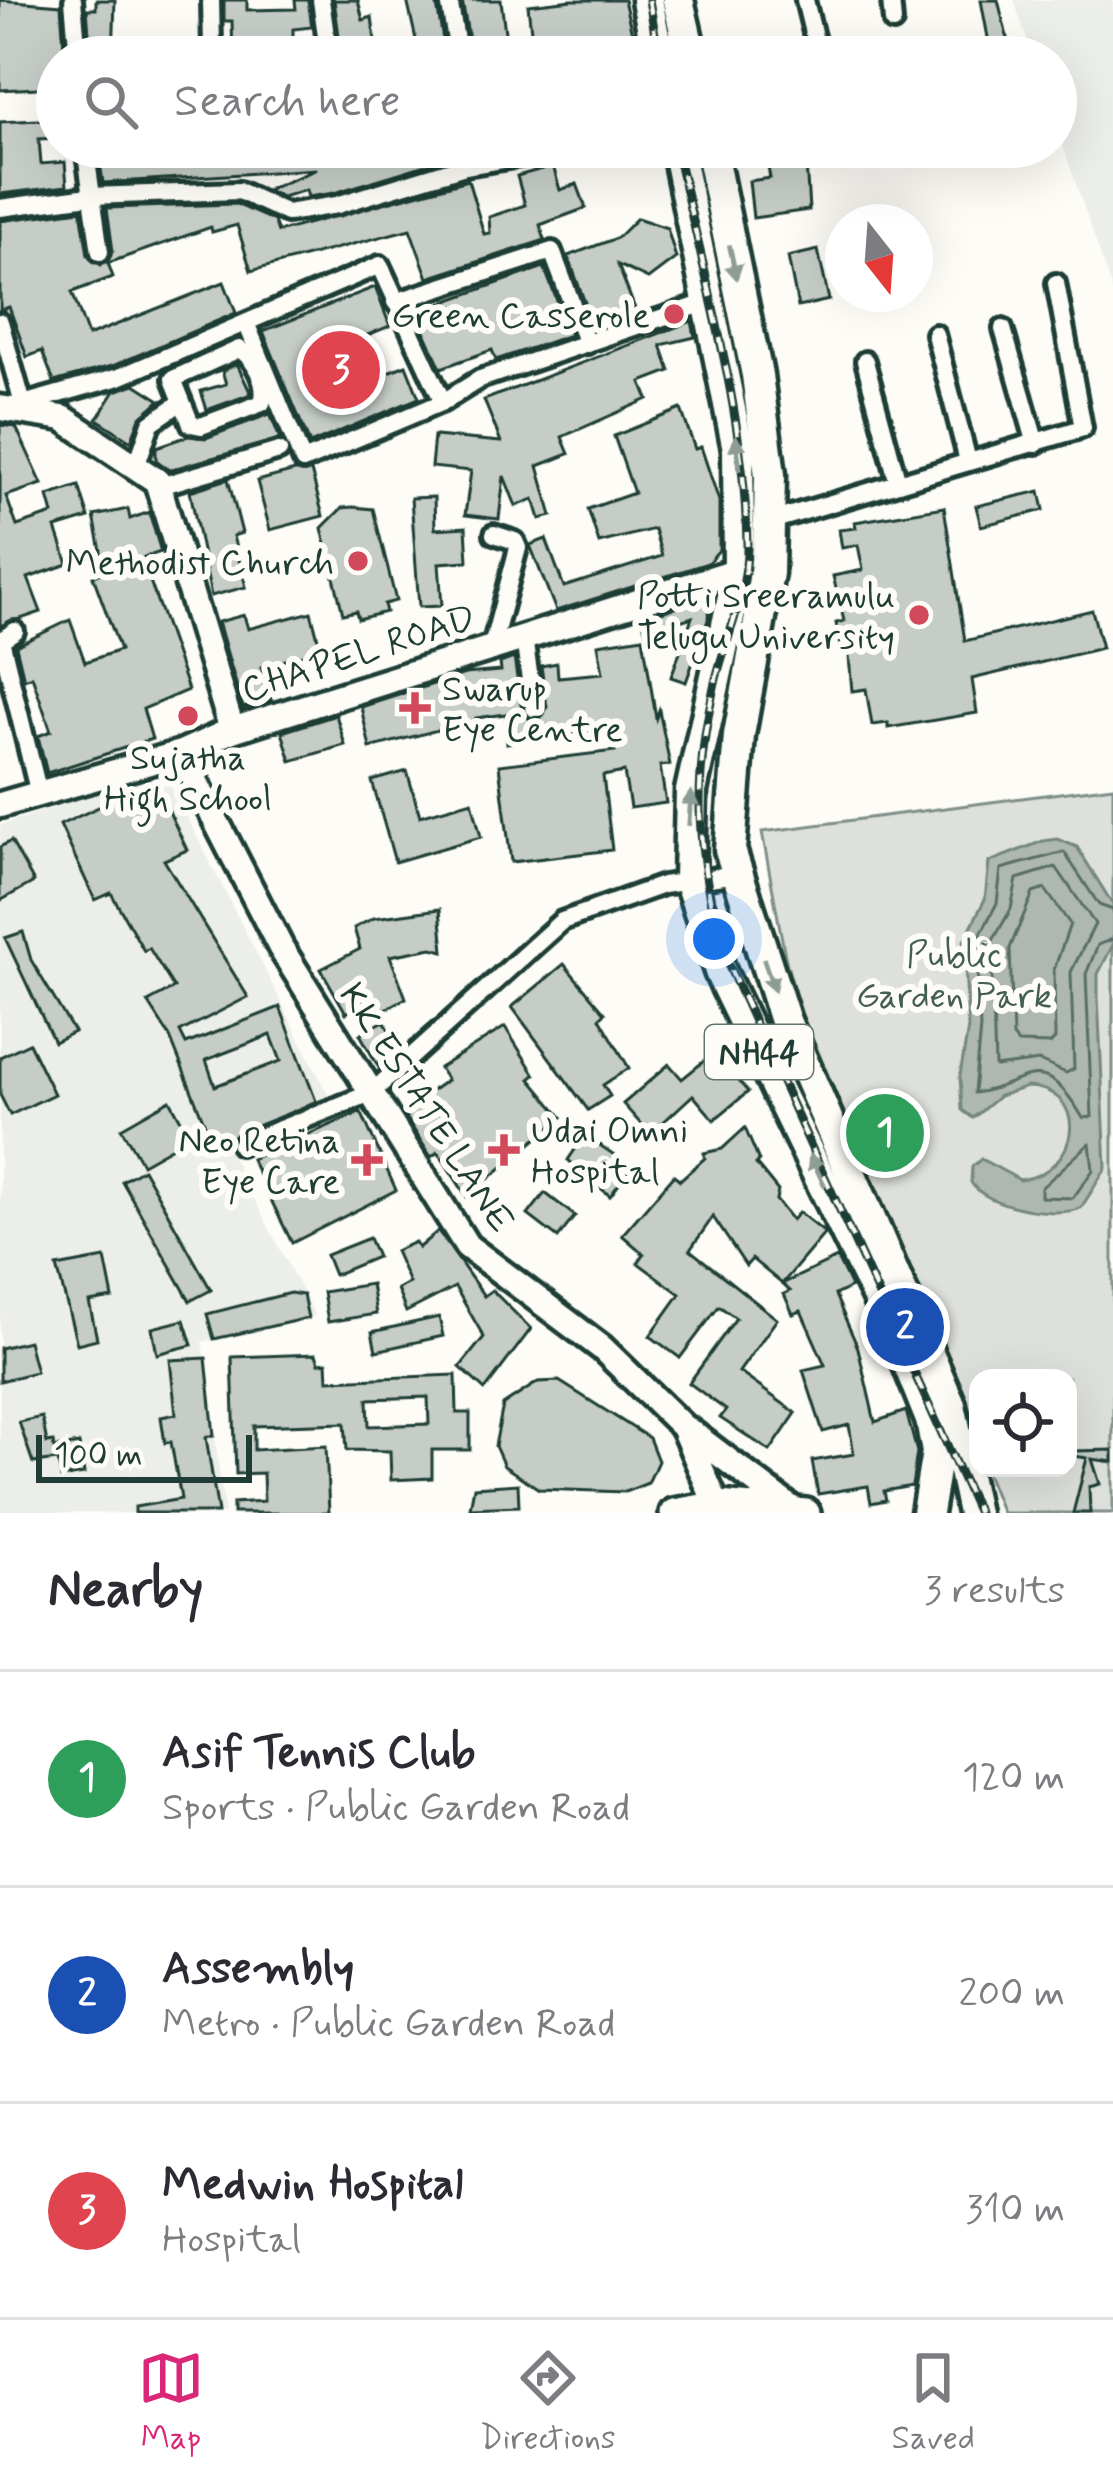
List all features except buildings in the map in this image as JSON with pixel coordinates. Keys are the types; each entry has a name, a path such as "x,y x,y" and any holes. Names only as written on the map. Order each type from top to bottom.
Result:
{"highway":[{"path":"647,0 654,36"},
{"path":"680,2 687,36"},
{"name":"NH44","path":"681,168 739,449 754,572 729,818 736,874 785,1021 950,1405 973,1513"},
{"name":"NH44","path":"714,168 765,419 771,520 691,791 689,879 721,974 901,1345 931,1420 937,1452 927,1513"}],"main road":[{"path":"16,407 63,418 136,464 160,486 232,730"},
{"name":"CHAPEL ROAD","path":"0,805 181,753 232,730 492,646 754,572"},
{"name":"KK ESTATE LANE","path":"181,753 281,948 467,1246 602,1348 683,1427 720,1509"},
{"path":"683,1427 796,1512"},
{"path":"674,1513 720,1509 806,1513"}],"street":[{"path":"74,0 77,36"},
{"path":"211,0 212,36"},
{"path":"321,0 326,36"},
{"path":"449,0 455,36"},
{"path":"805,0 814,36"},
{"path":"891,0 893,22"},
{"path":"87,168 100,252"},
{"path":"0,208 89,196 239,191 287,213 337,205 434,168"},
{"path":"395,302 552,251 587,344"},
{"path":"0,322 16,407 119,377 380,265 443,402"},
{"path":"771,520 1083,428 1055,283"},
{"path":"247,325 303,460 443,402 479,379 710,302"},
{"path":"1004,329 1036,444"},
{"path":"935,334 968,461"},
{"path":"239,349 249,355 265,395 256,409 195,426 180,403 173,379 239,349"},
{"path":"865,361 898,483"},
{"path":"136,464 152,422 180,403"},
{"path":"160,486 279,451"},
{"path":"492,646 518,548 514,541 494,534"},
{"path":"15,631 1,640 39,794"},
{"path":"524,638 534,708"},
{"path":"240,1145 371,1093 562,921 689,879 736,874"}],"shaded area":[{"path":"1014,0 1113,0 1113,293 1071,168 1077,168 1077,36 1026,36"},
{"path":"164,772 334,1106 229,1151 315,1316 202,1342 225,1513 0,1513 0,825"}],"green space":[{"name":"Public Garden Park","path":"1113,786 1113,1513 1002,1513 988,1477 1077,1477 1077,1369 969,1369 969,1432 818,1080 786,961 762,832"}],"water":[{"path":"1058,839 1077,847 1113,905 1113,945 1098,974 1106,1168 1081,1208 1055,1212 1004,1204 971,1182 972,1167 981,1159 1020,1180 1041,1174 1056,1162 1070,1131 1069,1115 1061,1101 1047,1091 1027,1087 999,1096 973,1118 962,1110 960,1076 968,1028 964,941 985,899 989,862"}],"railway":[{"path":"649,0 655,36"},
{"path":"681,168 731,394 745,494 744,581 714,687 702,755 702,849 713,914 721,949 978,1513"}],"place":[{"name":"Green Casserole","path":"674,314"},
{"name":"Medwin Hospital","path":"341,370"},
{"name":"Methodist Church","path":"358,561"},
{"name":"Potti Sreeramulu Telugu University","path":"919,615"},
{"name":"Swarup Eye Centre","path":"415,708"},
{"name":"Sujatha High School","path":"188,716"},
{"name":"Asif Tennis Club","path":"885,1133"},
{"name":"Udai Omni Hospital","path":"504,1150"},
{"name":"Neo Retina Eye Care","path":"367,1160"},
{"name":"Assembly","path":"905,1327"}]}
